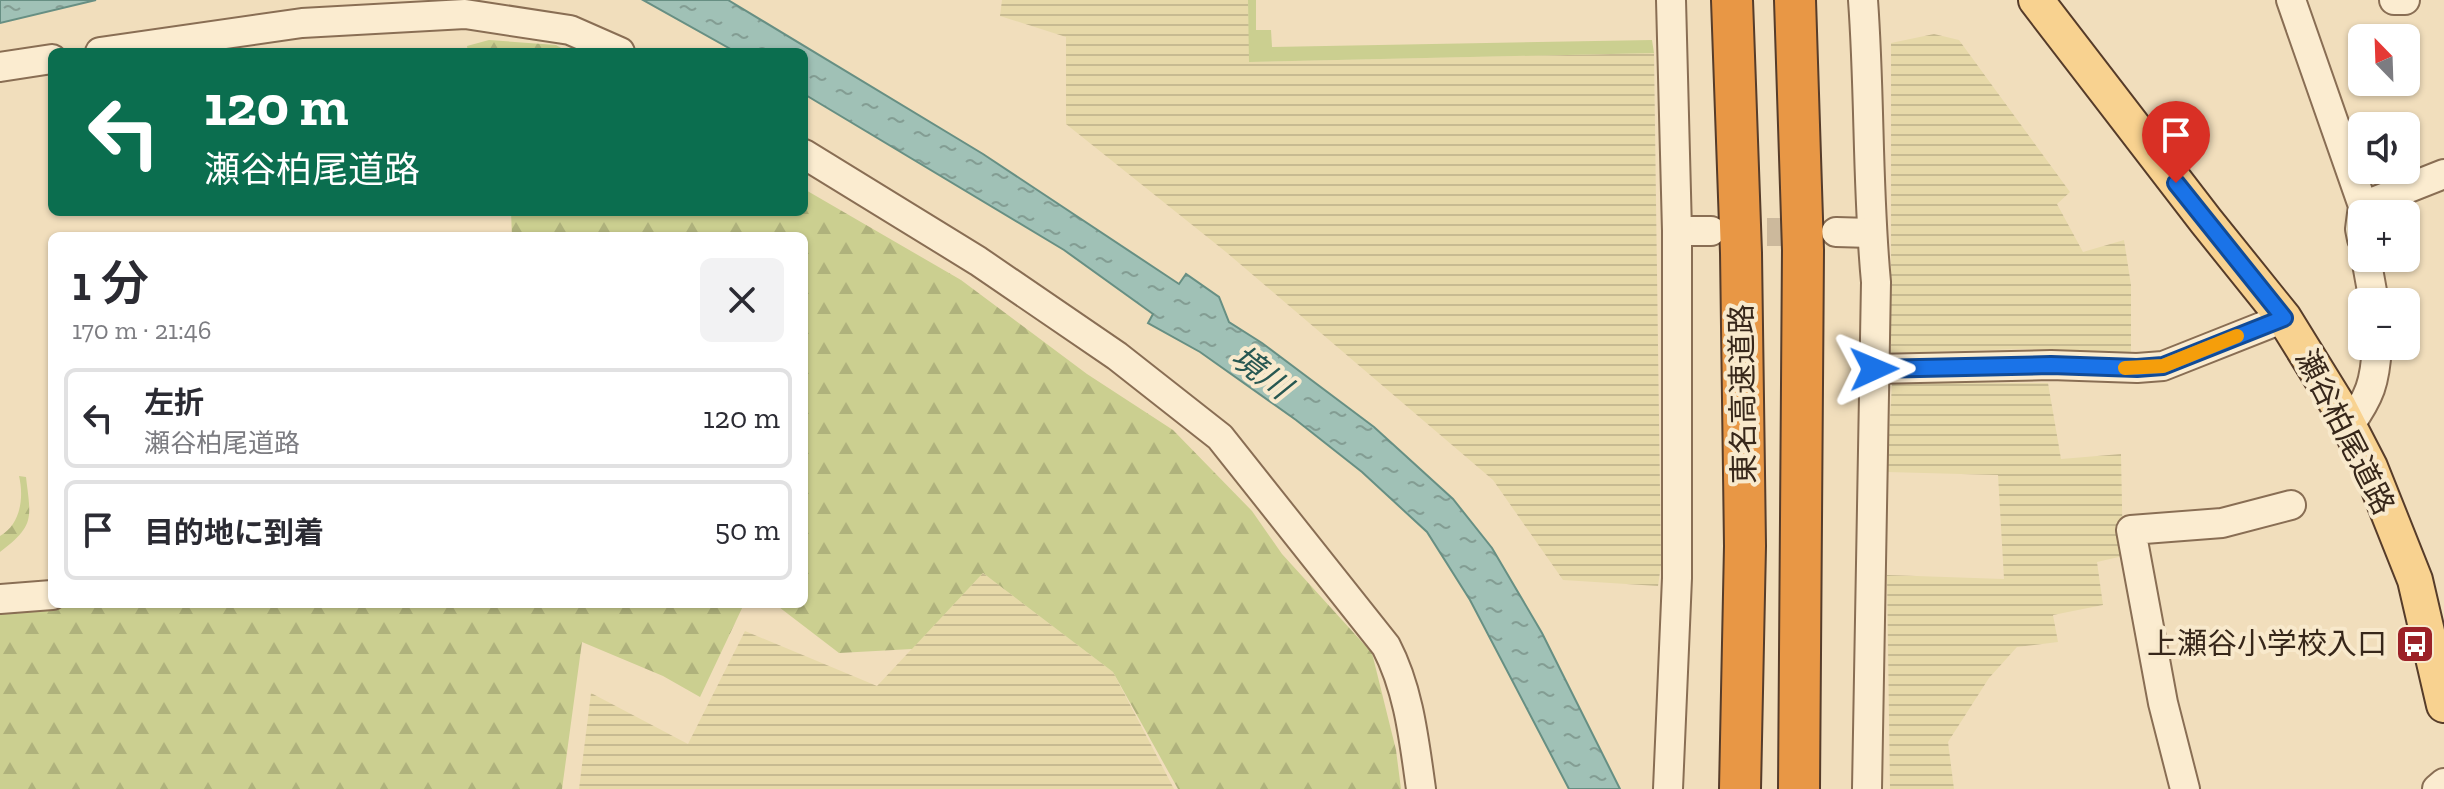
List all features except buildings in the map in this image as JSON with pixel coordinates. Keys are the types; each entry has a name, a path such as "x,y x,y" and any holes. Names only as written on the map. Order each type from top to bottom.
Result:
{"highway":[{"name":"東名高速道路","path":"1732,0 1741,253 1745,546 1740,789"},
{"name":"東名高速道路","path":"1795,0 1803,250 1799,789"}],"main road":[{"name":"瀬谷柏尾道路","path":"2036,0 2284,318 2349,426 2370,467 2415,580 2444,705"}],"street":[{"path":"1668,789 1677,578 1677,231 1671,0"},
{"path":"1863,0 1871,233 1876,282 1867,789"},
{"path":"2291,0 2361,200"},
{"path":"2394,0 2405,0"},
{"path":"128,48 302,23 465,14 570,30 611,48"},
{"path":"0,67 48,60"},
{"path":"808,156 978,261 1117,356 1220,437 1386,646 1399,671 1406,698 1421,789"},
{"path":"2378,200 2444,174"},
{"path":"1677,231 1711,231"},
{"path":"1836,232 1871,233"},
{"path":"1874,369 2163,366 2284,318"},
{"path":"2349,426 2375,380 2376,360"},
{"path":"2185,789 2163,703 2159,617 2131,530 2222,523 2291,505"},
{"path":"0,599 48,595"},
{"path":"2437,789 2444,783"}],"shaded area":[{"path":"1002,0 1248,0 1250,62 1654,53 1661,565 1658,586 1563,580 1493,480 1226,252 1066,124 1066,37 1000,16"},
{"path":"1934,34 1959,40 2070,192 2057,204 2083,252 2124,240 2131,285 2131,353 2022,349 1891,353 1891,43"},
{"path":"1892,383 2048,383 2061,459 2121,454 2123,556 2097,562 2103,605 2053,615 2058,642 2017,647 1989,678 1948,742 1954,789 1890,789 1887,575 2004,579 1998,475 1887,472"},
{"path":"983,573 1113,672 1174,789 579,789 591,693 688,744 745,631 877,686"}],"green space":[{"path":"1248,0 1256,0 1256,30 1271,30 1272,47 1652,40 1654,53 1249,62"},
{"path":"489,40 556,45 561,48 467,48"},
{"path":"808,191 961,280 1087,374 1173,430 1252,511 1282,554 1372,653 1396,750 1401,789 1178,789 1113,672 983,573 912,649 839,653 780,608 808,608 808,232 512,232 511,216 808,216"},
{"path":"19,476 26,477 28,520 20,535 0,552 0,536 13,525 19,509"},
{"path":"0,599 48,604 48,608 742,608 700,697 663,676 582,642 562,789 0,789"}],"water":[{"path":"0,0 96,0 0,23"},
{"path":"643,0 728,0 807,48 729,48"},
{"name":"境川","path":"808,48 983,154 1179,284 1186,274 1219,297 1229,322 1374,427 1453,499 1492,548 1542,633 1620,789 1569,789 1470,600 1427,532 1362,472 1296,420 1200,352 1148,323 1153,314 1064,250 808,96"}],"tunnel":[{"path":"1725,232 1819,232"}],"slow traffic":[{"path":"2125,368 2163,366 2237,336"}],"place":[{"name":"上瀬谷小学校入口","path":"2415,644"}],"route":[{"path":"1874,369 2163,366 2284,318 2176,183"}]}
